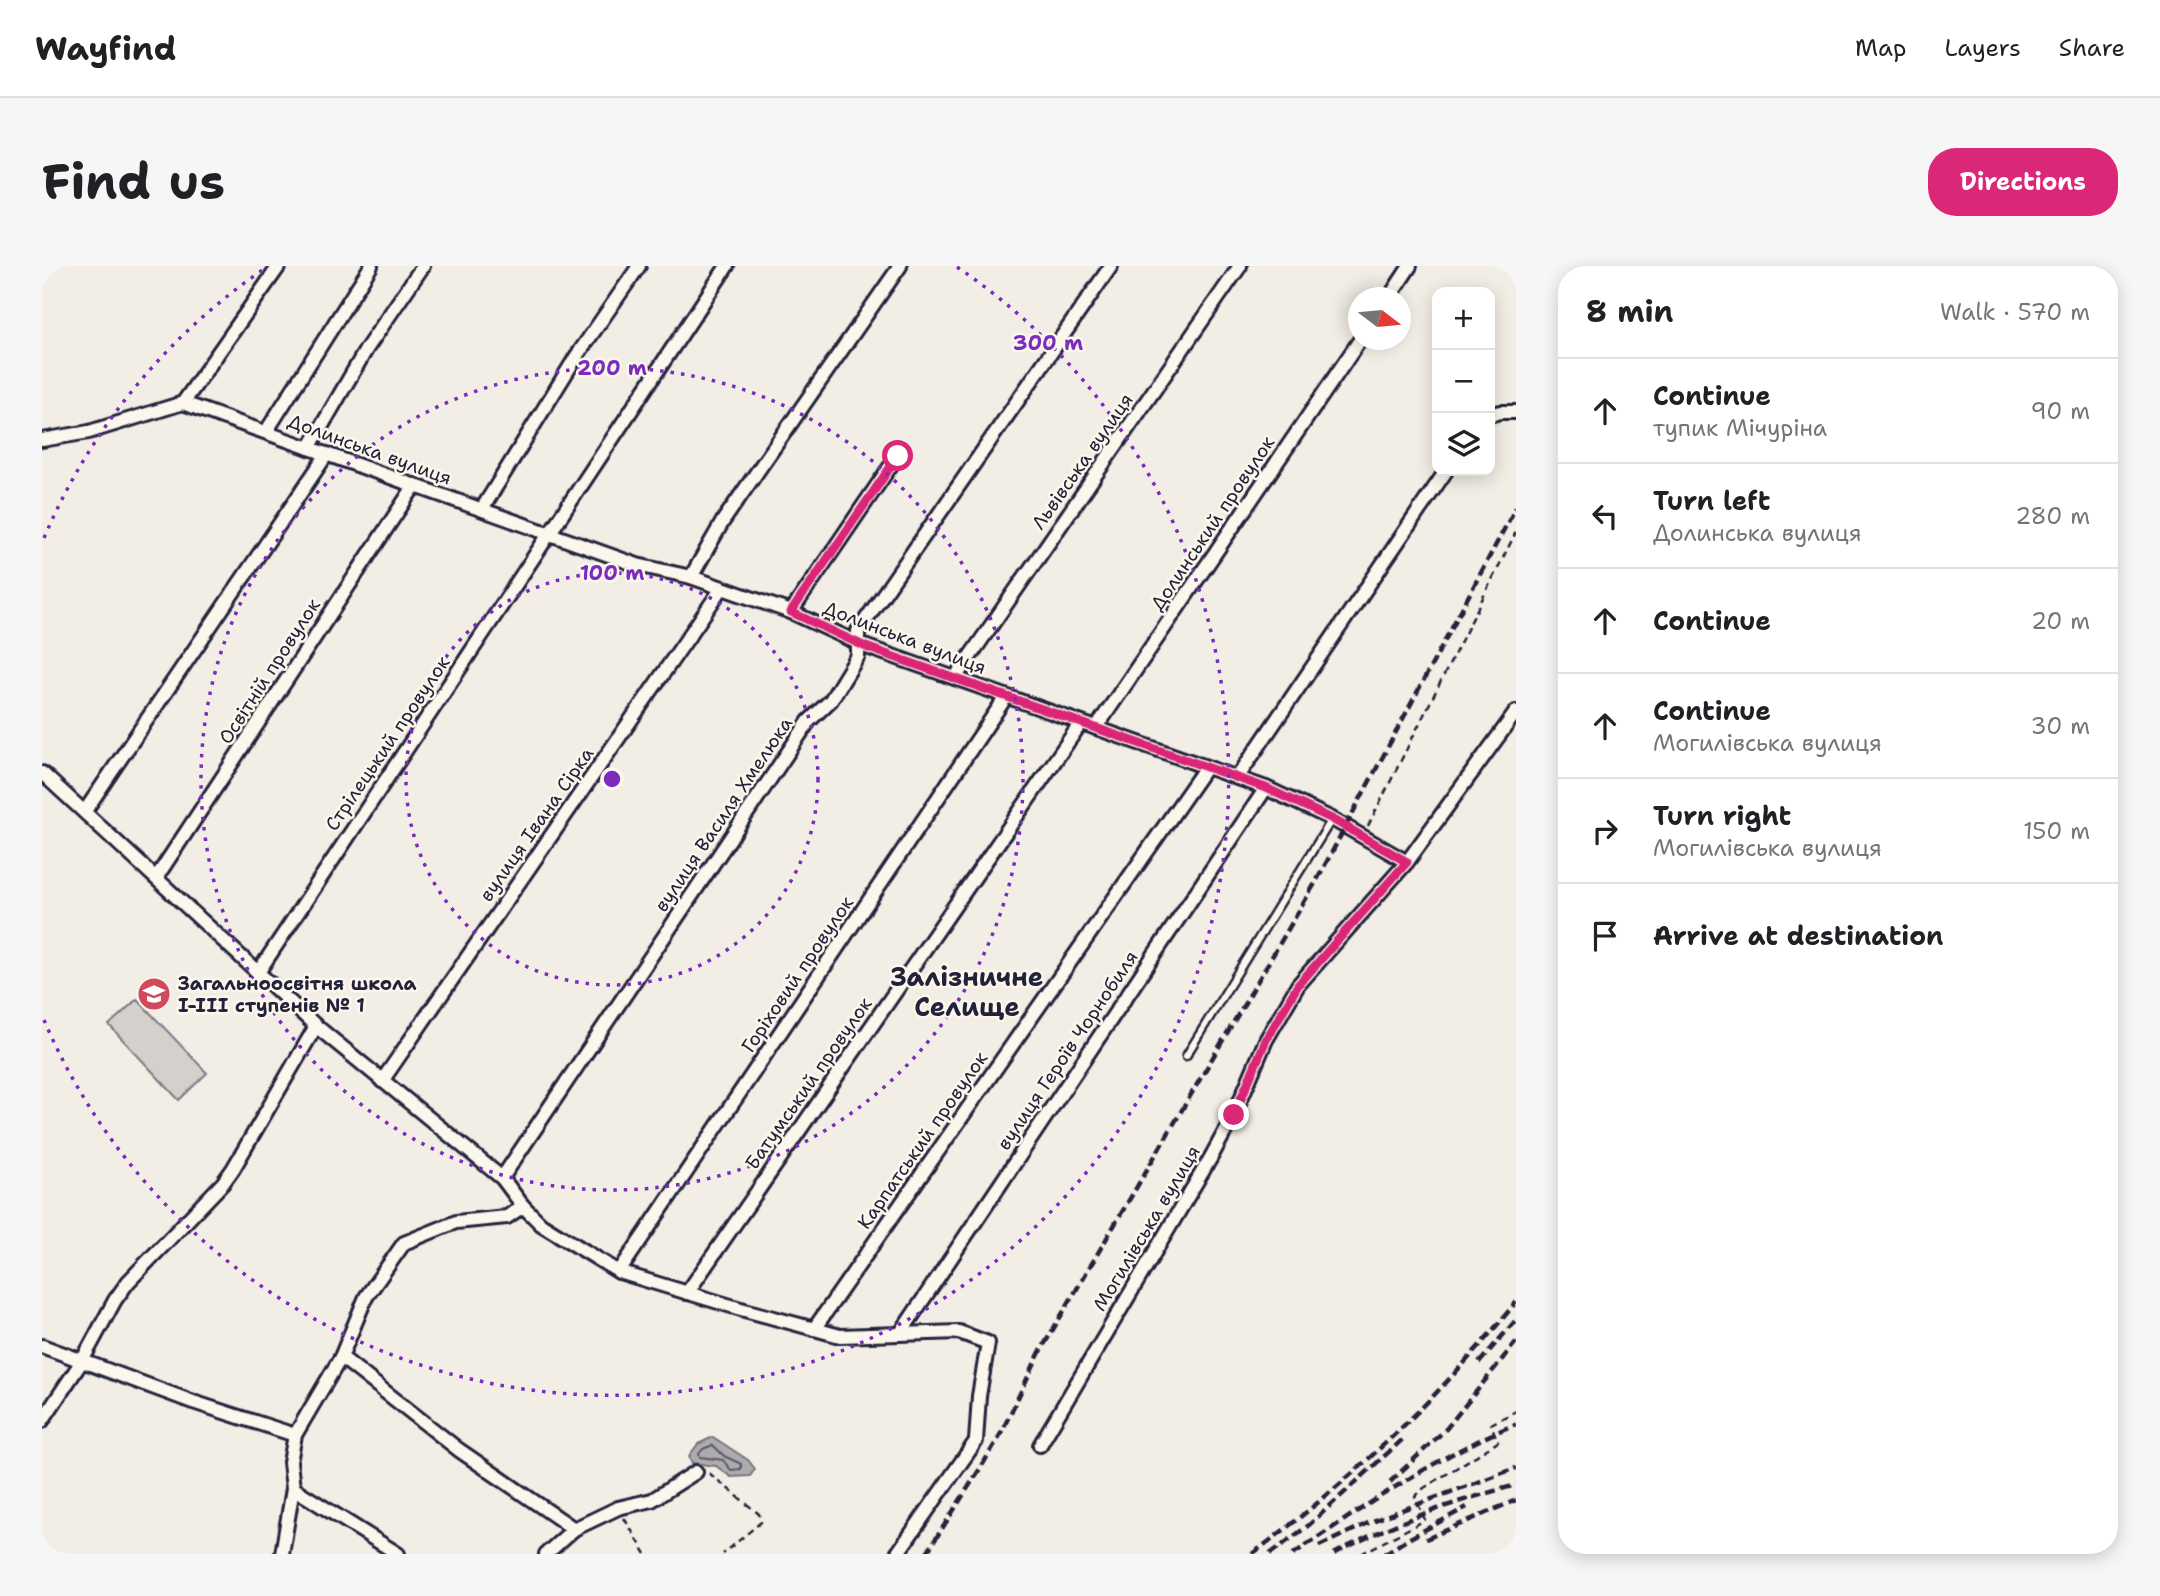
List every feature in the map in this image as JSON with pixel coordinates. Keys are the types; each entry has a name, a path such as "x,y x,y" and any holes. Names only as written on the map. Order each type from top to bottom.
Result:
{"street":[{"path":"42,440 89,432 183,403 279,266"},
{"path":"266,432 371,266"},
{"path":"309,448 367,348 423,266"},
{"path":"482,509 576,357 639,266"},
{"name":"Стрілецький провулок","path":"257,974 727,266"},
{"path":"691,577 723,521 900,266"},
{"name":"вулиця Василя Хмелюка","path":"502,1178 809,721 831,701 858,656 858,631 1111,266"},
{"name":"Львівська вулиця","path":"955,678 1240,266"},
{"path":"1396,287 1410,266"},
{"name":"Долинський провулок","path":"1096,728 1353,350"},
{"name":"Долинська вулиця","path":"183,403 638,565 691,577 791,612 858,643 1266,788 1363,836"},
{"path":"1495,413 1516,412"},
{"path":"85,811 327,454"},
{"path":"791,612 898,456"},
{"path":"1237,778 1443,476"},
{"name":"Освітній провулок","path":"156,878 415,485"},
{"name":"вулиця Івана Сірка","path":"382,1081 722,588"},
{"name":"Горіховий провулок","path":"619,1272 1006,697"},
{"name":"Могилівська вулиця","path":"1040,1445 1210,1159 1234,1115 1266,1040 1298,985 1407,862 1516,712"},
{"name":"Батумський провулок","path":"687,1293 1081,723"},
{"name":"Карпатський провулок","path":"814,1329 1206,767"},
{"path":"42,773 316,1026 502,1178 541,1224 619,1272 840,1336 960,1332 988,1343 979,1396 976,1441 897,1554"},
{"name":"вулиця Героїв Чорнобиля","path":"900,1334 1266,788"},
{"path":"1363,836 1407,862"},
{"path":"42,1421 82,1361 128,1282 223,1183 233,1169 316,1026"},
{"path":"282,1554 293,1488 290,1462 295,1435 341,1357 366,1297 404,1242 456,1222 507,1217 523,1206"},
{"path":"42,1346 193,1402 295,1435"},
{"path":"341,1357 460,1450 574,1529"},
{"path":"546,1554 574,1529 618,1508 652,1500 696,1472"},
{"path":"293,1488 398,1554"}],"lane":[{"path":"1186,1056 1332,819"}],"path":[{"path":"1363,836 1516,532"},
{"path":"1361,1554 1425,1520 1415,1497 1424,1488 1498,1442 1491,1424 1516,1411"},
{"path":"696,1472 708,1472 759,1514 761,1522 723,1554"},
{"path":"618,1508 646,1554"}],"shaded area":[{"path":"137,999 207,1073 179,1100 109,1025"}],"water":[{"path":"713,1437 748,1460 755,1469 750,1476 731,1477 716,1466 692,1463 689,1456 698,1444"}],"railway":[{"path":"926,1554 999,1437 1041,1350 1317,880 1516,507"},
{"path":"1252,1554 1324,1498 1392,1437 1456,1371 1516,1302"},
{"path":"1479,1363 1516,1320"},
{"path":"1390,1482 1446,1429 1516,1342"},
{"path":"1293,1554 1429,1467 1516,1424"},
{"path":"1270,1554 1309,1525 1403,1439"},
{"path":"1319,1546 1375,1520 1516,1468"},
{"path":"1334,1554 1423,1514 1516,1485"},
{"path":"1426,1539 1516,1500"},
{"path":"1384,1554 1467,1507"}],"place":[{"name":"Загальноосвітня школа І-ІІІ ступенів № 1","path":"154,994"}],"district":[{"name":"Залізничне Селище","path":"967,992"}],"route":[{"path":"898,456 791,612 866,647 1266,788 1332,819 1407,862 1298,985 1266,1040 1234,1115"}]}
